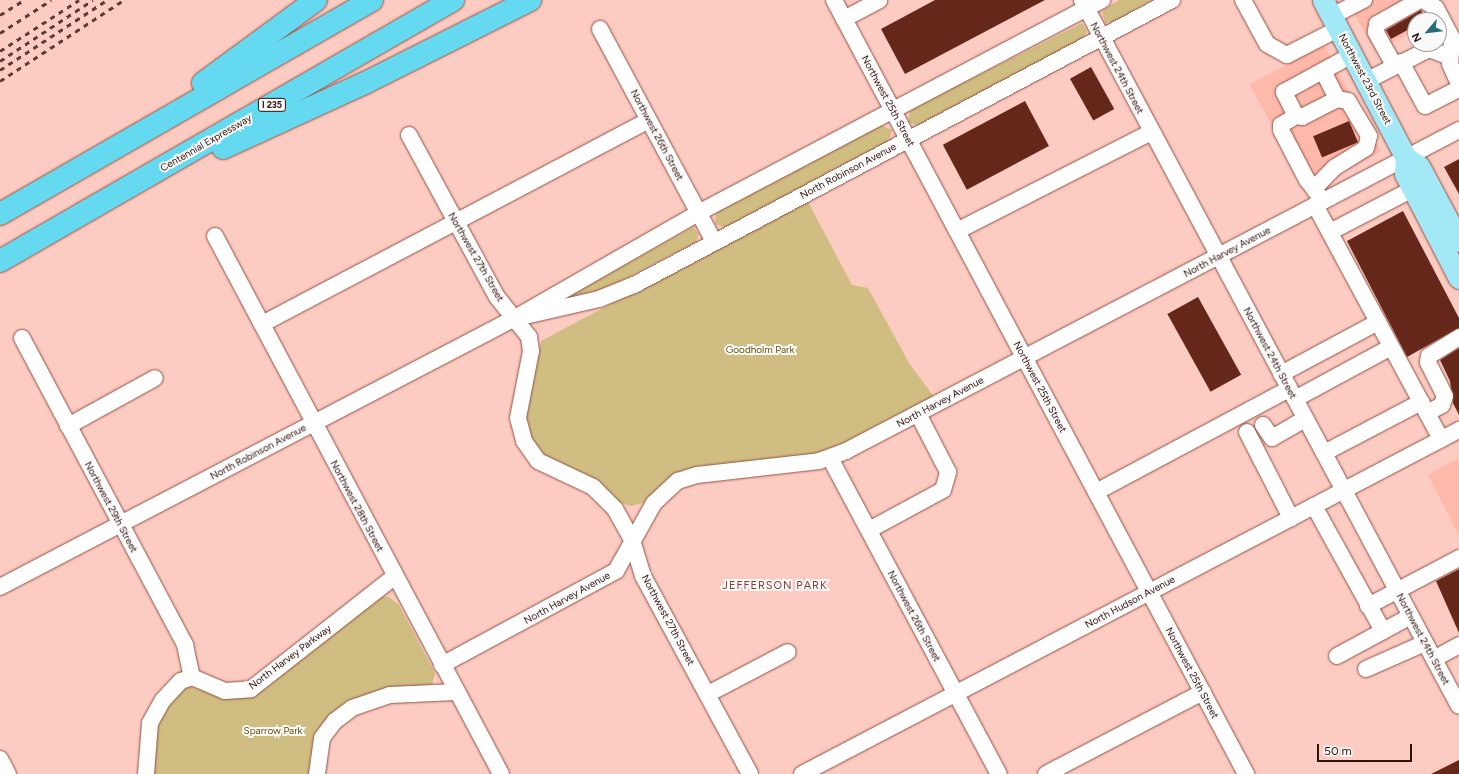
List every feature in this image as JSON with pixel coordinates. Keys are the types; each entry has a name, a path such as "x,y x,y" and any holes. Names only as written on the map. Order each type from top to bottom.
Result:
{"highway":[{"path":"106,153 316,0"},
{"path":"0,214 372,0"},
{"name":"Centennial Expressway","path":"0,261 453,0"},
{"path":"91,209 364,83 530,0"}],"main road":[{"name":"Northwest 23rd Street","path":"1331,15 1406,158 1419,166 1458,235"},
{"name":"Northwest 23rd Street","path":"1406,158 1405,174 1459,278"}],"street":[{"name":"Northwest 25th Street","path":"834,0 1246,774"},
{"path":"844,19 879,0"},
{"name":"North Robinson Avenue","path":"0,587 515,318 698,213 892,111 1084,4 1102,0"},
{"name":"North Robinson Avenue","path":"515,318 610,294 714,242 1172,0"},
{"path":"1243,0 1267,44 1287,55 1331,15 1364,0"},
{"path":"1459,84 1450,57 1452,38 1436,8 1422,0 1377,24 1376,32 1425,106 1459,89"},
{"name":"Northwest 24th Street","path":"1084,4 1151,132 1459,706"},
{"name":"Northwest 26th Street","path":"600,29 714,242"},
{"path":"1366,81 1429,49 1450,57"},
{"path":"1296,116 1284,92 1352,55"},
{"path":"1323,71 1337,99"},
{"path":"1316,187 1334,167 1369,144 1370,136 1353,104 1337,99 1302,117 1296,116 1281,126 1281,130 1307,180 1316,187 1319,203 1330,232 1441,439"},
{"path":"262,324 649,120"},
{"name":"North Harvey Avenue","path":"442,665 609,576 619,566 632,540 654,503 678,481 697,476 830,458 918,414 1459,130"},
{"path":"957,231 1151,132"},
{"name":"Northwest 27th Street","path":"409,135 497,297 529,336 531,347 518,418 524,441 545,466 585,483 603,496 632,540 643,576 750,774"},
{"path":"1330,232 1413,189"},
{"name":"Northwest 28th Street","path":"215,236 313,423 501,774"},
{"path":"1281,374 1378,322"},
{"path":"1324,453 1424,407 1442,405 1445,396 1428,362 1429,356 1459,337"},
{"name":"Northwest 29th Street","path":"22,338 187,649 192,677"},
{"path":"1096,492 1292,394 1391,347"},
{"path":"68,426 155,378"},
{"path":"869,530 944,490 948,472 918,414"},
{"path":"1263,425 1272,438 1305,419"},
{"name":"North Hudson Avenue","path":"802,774 1459,430"},
{"path":"1247,432 1291,518"},
{"name":"Northwest 26th Street","path":"830,458 998,774"},
{"path":"1314,506 1383,631"},
{"path":"1368,606 1459,558"},
{"name":"North Harvey Parkway","path":"192,677 226,691 250,689 395,576"},
{"path":"1337,656 1411,616"},
{"path":"1366,669 1425,643"},
{"path":"1434,659 1459,645"},
{"path":"708,694 788,652"},
{"path":"146,774 148,731 154,713 177,684 192,677"},
{"path":"317,774 322,738 335,722 352,708 390,695 456,692"},
{"path":"1046,774 1202,692"},
{"path":"0,759 8,774"}],"shaded area":[{"path":"1347,0 1438,0 1435,12 1407,12 1407,34 1375,52"},
{"path":"1324,45 1381,152 1307,191 1250,84"},
{"path":"1459,458 1459,535 1428,475"}],"green space":[{"path":"1119,0 1152,0 1114,22 1105,23 1102,11"},
{"path":"1082,23 1087,32 1082,39 919,126 908,122 910,110"},
{"path":"880,125 892,130 889,141 725,228 715,224 716,212"},
{"name":"Goodholm Park","path":"807,200 852,285 868,288 909,363 934,397 827,453 701,468 643,503 631,506 620,503 540,456 524,423 541,341"},
{"path":"693,227 699,234 696,242 610,287 560,301"},
{"name":"Sparrow Park","path":"380,596 389,597 399,605 435,673 432,685 345,707 311,774 152,774 152,742 166,702 187,686 232,697"}],"building":[{"path":"935,0 1045,0 905,74 881,29"},
{"path":"1407,18 1407,30 1391,39 1386,30"},
{"path":"1091,67 1114,109 1093,121 1070,79"},
{"path":"1025,101 1049,146 967,190 943,145"},
{"path":"1349,121 1358,142 1322,157 1313,136"},
{"path":"1459,159 1459,194 1444,167"},
{"path":"1403,211 1459,318 1459,328 1407,357 1347,241"},
{"path":"1198,297 1241,375 1211,392 1167,314"},
{"path":"1459,348 1459,415 1453,403 1450,381 1440,360"},
{"path":"1459,569 1459,633 1436,581"},
{"path":"1459,760 1459,774 1431,774"}],"railway":[{"path":"0,15 24,0"},
{"path":"0,33 51,0"},
{"path":"0,51 79,0"},
{"path":"0,61 93,0"},
{"path":"0,70 107,0"},
{"path":"0,81 124,0"}],"district":[{"name":"JEFFERSON PARK","path":"775,586"}]}
